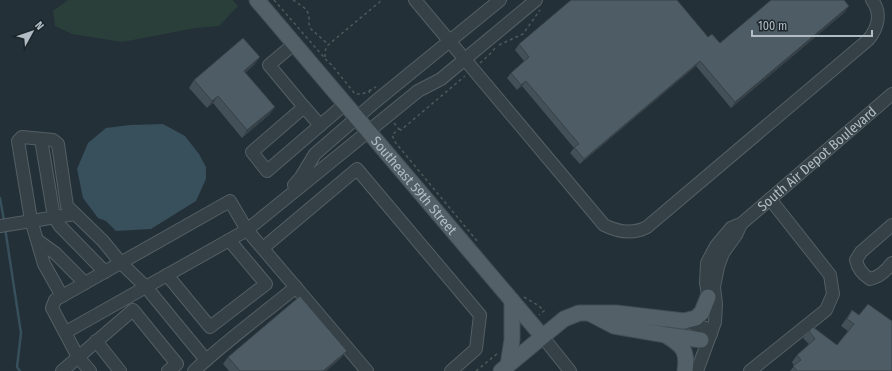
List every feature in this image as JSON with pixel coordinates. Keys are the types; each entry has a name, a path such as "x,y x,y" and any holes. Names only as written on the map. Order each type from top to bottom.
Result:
{"main road":[{"name":"Southeast 59th Street","path":"257,0 542,336"},
{"path":"504,368 564,319 579,313 616,313 684,322 696,318 702,312 708,297"},
{"path":"504,368 512,340 512,301"},
{"path":"588,313 614,326 666,335 706,334"},
{"path":"666,335 679,344 684,351 687,359 686,371"}],"street":[{"path":"415,0 604,225 615,230 630,232 647,227 868,40 875,29 878,18 877,9 872,0"},
{"path":"280,202 301,177 314,154 500,0"},
{"path":"66,332 247,230 418,91 441,79 465,59 539,4"},
{"path":"294,44 269,65 320,125"},
{"name":"South Air Depot Boulevard","path":"706,334 709,310 706,283 707,263 716,246 731,228 741,224 892,94"},
{"path":"304,107 252,152 267,171 345,104"},
{"path":"62,296 44,264 31,220 18,141 22,137 53,140 58,144 67,206 104,241 121,263 146,287 206,360"},
{"path":"41,139 54,217 60,226 104,272"},
{"path":"263,248 357,170 480,315 476,350 451,371"},
{"path":"750,371 826,310 833,294 830,275 770,199"},
{"path":"90,371 78,357 52,308 55,300 230,201 247,230 365,370"},
{"path":"0,226 75,214"},
{"name":"South Air Depot Boulevard","path":"706,334 715,322 716,304 714,288 718,267 723,253 736,235 741,224"},
{"path":"892,225 861,252 856,260 862,274 870,279 878,277 892,263"},
{"path":"37,240 55,253 85,283"},
{"path":"167,275 210,327 266,284 229,240"},
{"name":"South Air Depot Boulevard","path":"699,371 718,337 722,322 722,302 716,280"},
{"path":"194,371 225,343 242,332 296,287"},
{"path":"62,371 133,310 177,364 168,371"},
{"path":"684,322 706,334"},
{"path":"686,371 706,334"},
{"path":"699,371 706,334"},
{"name":"Southeast 59th Street","path":"542,336 570,371"},
{"path":"96,341 120,371"}],"path":[{"path":"293,0 306,9 309,15 309,24 311,29 329,45"},
{"path":"324,58 325,49 329,45 382,0"},
{"path":"477,65 500,44 523,34 539,4"},
{"path":"399,129 402,130 466,74"},
{"path":"369,91 380,86"}],"green space":[{"path":"68,0 233,0 238,6 219,26 196,28 122,42 72,34 55,26 53,11"}],"water":[{"path":"163,124 185,136 199,154 206,167 206,179 196,201 151,229 116,231 106,221 98,218 83,198 77,169 88,143 106,128 130,125"}],"building":[{"path":"571,0 677,0 708,37 712,34 720,43 771,0 844,0 849,6 735,102 700,61 584,159 574,147 579,144 526,81 521,85 511,73 529,57 519,44"},
{"path":"243,38 260,57 244,71 275,107 247,130 218,96 212,101 194,80"},
{"path":"300,296 347,351 323,371 240,371 228,357"},
{"path":"868,304 892,321 892,371 797,371 793,366 801,360 797,355 815,339 809,331 813,327 837,345 854,324 847,319 852,310 859,315"}],"waterway":[{"path":"0,198 4,221"},
{"path":"5,228 21,333 17,367 20,371"}]}
